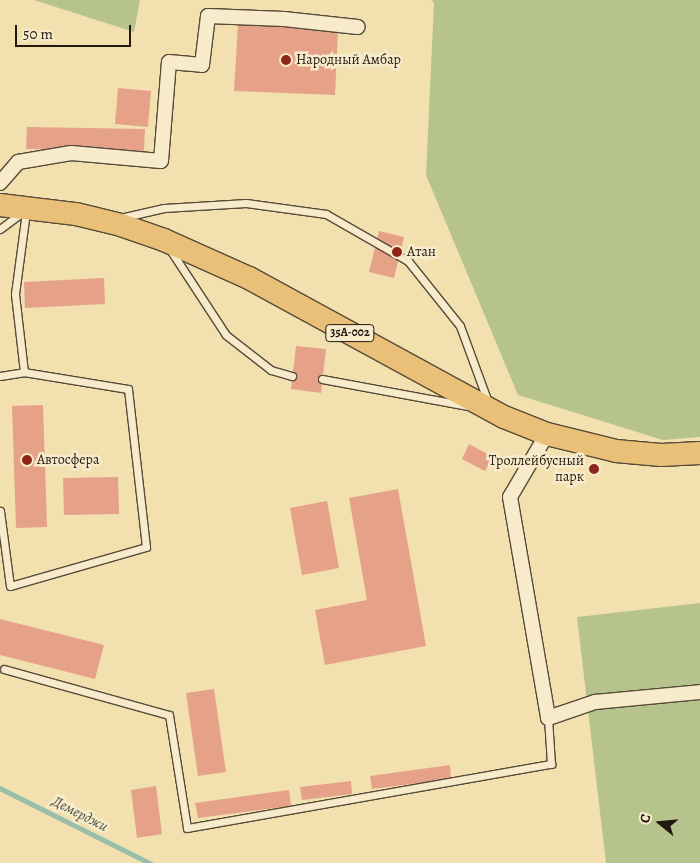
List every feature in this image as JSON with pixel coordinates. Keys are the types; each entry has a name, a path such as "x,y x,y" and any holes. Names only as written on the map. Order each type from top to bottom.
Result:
{"highway":[{"name":"35А-002","path":"0,205 76,214 105,221 164,240 249,278 491,410 547,434 616,451 661,455 700,453"}],"street":[{"path":"0,183 18,162 71,153 161,161 169,62 202,65 208,16 284,19 358,27"},
{"path":"547,434 510,497 548,718 595,702 700,692"}],"lane":[{"path":"105,221 164,208 246,203 326,214 408,261 460,326 491,410"},
{"path":"0,229 26,209"},
{"path":"24,372 15,294 26,209"},
{"path":"164,240 226,335 271,370 292,376"},
{"path":"0,376 24,372 128,389 146,547 10,586 0,511"},
{"path":"322,380 491,410"},
{"path":"4,669 169,715 187,828 551,764 548,718"}],"green space":[{"path":"34,0 140,0 134,32"},
{"path":"431,0 700,0 700,437 663,440 518,395 426,175 434,3"},
{"path":"700,603 700,863 606,863 577,617"}],"building":[{"name":"Народный Амбар","path":"238,24 338,29 335,95 234,91"},
{"path":"118,88 151,91 148,127 115,124"},
{"path":"27,127 145,129 144,151 26,149"},
{"path":"379,231 404,237 394,278 369,272"},
{"path":"104,278 105,304 25,308 24,282"},
{"path":"296,346 326,349 321,393 291,389"},
{"path":"43,405 47,527 16,528 12,406"},
{"path":"469,444 493,457 485,471 462,459"},
{"path":"118,477 119,514 64,515 63,478"},
{"path":"398,489 426,646 325,665 315,610 367,600 349,498"},
{"path":"327,501 339,568 302,575 290,508"},
{"path":"0,619 104,645 95,679 0,655"},
{"path":"214,689 226,772 198,776 186,693"},
{"path":"450,765 451,779 372,789 370,776"},
{"path":"351,781 352,794 302,800 300,787"},
{"path":"156,786 162,834 137,838 131,790"},
{"path":"289,790 291,806 198,818 195,803"}],"waterway":[{"name":"Демерджи","path":"0,788 150,863"}],"place":[{"name":"Народный Амбар","path":"286,60"},
{"name":"Атан","path":"397,252"},
{"name":"Автосфера","path":"27,460"},
{"name":"Троллейбусный парк","path":"594,469"}]}
